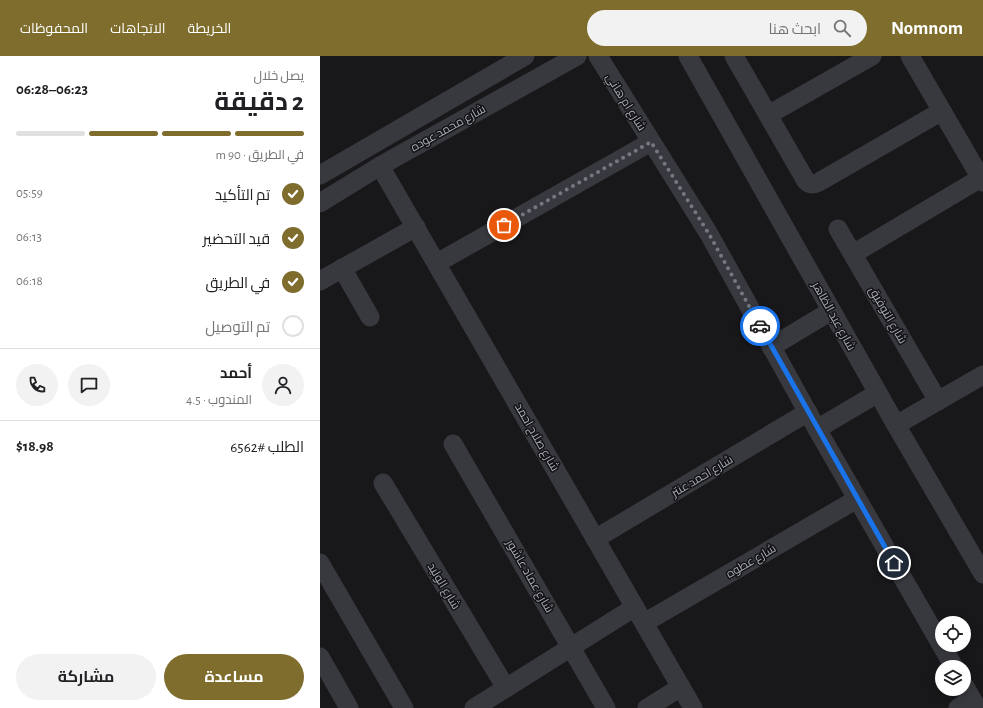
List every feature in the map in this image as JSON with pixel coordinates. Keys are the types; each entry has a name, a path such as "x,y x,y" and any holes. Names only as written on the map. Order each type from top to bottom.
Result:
{"street":[{"name":"شارع محمد عوده","path":"320,174 525,56"},
{"name":"شارع محمد عوده","path":"320,203 380,166 577,56"},
{"name":"شارع ام هاني","path":"598,56 709,234 817,429 950,660"},
{"name":"شارع عبد الظاهر","path":"688,56 896,425 983,574"},
{"path":"734,56 806,181 811,184 819,182 942,111"},
{"path":"768,115 872,56"},
{"path":"853,254 982,180 976,152 942,111 910,56"},
{"path":"437,263 651,142"},
{"name":"شارع صلاح احمد","path":"380,166 693,708"},
{"path":"320,281 416,227"},
{"name":"شارع التوفيق","path":"838,229 938,401"},
{"path":"342,268 370,317"},
{"path":"772,347 831,310"},
{"path":"896,425 983,376"},
{"path":"817,429 878,393"},
{"name":"شارع احمد عنتر","path":"595,539 808,412"},
{"name":"شارع عماد عاشور","path":"453,444 606,708"},
{"name":"شارع الوليد","path":"383,483 506,688"},
{"name":"شارع عطوه","path":"474,708 571,647 640,615 857,499"},
{"path":"320,563 404,708"},
{"path":"320,657 348,708"},
{"path":"647,708 681,687"}],"way so far":[{"path":"504,225 651,142 709,234 760,326"}],"route":[{"path":"760,326 894,563"}]}
